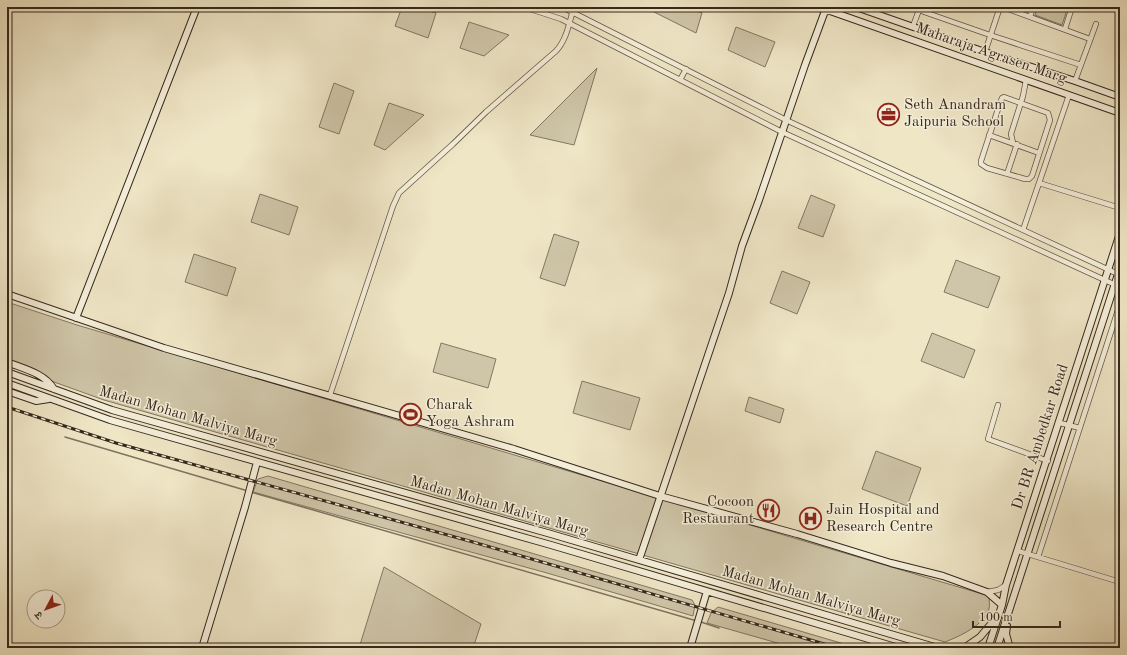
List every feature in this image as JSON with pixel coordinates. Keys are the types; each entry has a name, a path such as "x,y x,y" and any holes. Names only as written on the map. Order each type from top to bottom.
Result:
{"street":[{"path":"76,318 197,7"},
{"path":"524,7 561,19 782,132 1117,286"},
{"path":"562,7 786,120 1108,270 1119,272"},
{"path":"330,396 393,206 399,193 486,112 562,45 574,7"},
{"name":"Maharaja Agrasen Marg","path":"856,7 985,52 1075,81 1120,98"},
{"path":"910,7 990,36 1081,65"},
{"path":"985,52 1002,7 1090,39"},
{"path":"1030,17 1033,7"},
{"path":"1065,29 1072,7"},
{"path":"638,560 729,293 742,246 805,65 828,9"},
{"name":"Maharaja Agrasen Marg","path":"828,9 1120,113"},
{"path":"913,26 919,10"},
{"path":"1075,81 1096,24"},
{"path":"680,80 686,70"},
{"path":"1008,174 1015,143 1011,134 1026,80"},
{"path":"1023,230 1069,95"},
{"path":"1004,97 1048,113 1049,115 1050,120 1038,153 1032,176 1029,179 987,168 981,164 989,135 1002,98 1004,97"},
{"path":"989,135 1015,143 1038,153"},
{"path":"1039,183 1120,208"},
{"name":"Dr BR Ambedkar Road","path":"988,648 1002,605 1006,586 1048,461 1120,233"},
{"path":"1028,244 1031,234"},
{"name":"Dr BR Ambedkar Road","path":"997,648 1069,426 1117,286 1119,272"},
{"path":"7,294 164,348 554,460 660,496 797,534 891,563 943,576 988,592 1002,605"},
{"path":"1038,557 1120,304"},
{"path":"7,362 48,380 54,389"},
{"name":"Madan Mohan Malviya Marg","path":"7,372 120,412 638,560 938,648"},
{"path":"7,383 49,399"},
{"path":"7,391 36,400 49,399"},
{"name":"Madan Mohan Malviya Marg","path":"49,399 110,420 551,545 899,648"},
{"path":"998,405 988,439 1048,461"},
{"path":"1060,423 1080,428"},
{"path":"202,648 257,462"},
{"path":"1018,551 1120,582"},
{"path":"988,592 998,590 1006,586"},
{"path":"690,648 707,591"},
{"path":"964,648 984,634 999,613"},
{"path":"1007,616 1006,634 1010,648"}],"shaded area":[{"path":"402,7 419,7 436,13 428,38 395,26"},
{"path":"654,7 684,7 702,13 696,33 652,11"},
{"path":"1038,7 1068,7 1062,25 1035,15"},
{"path":"469,22 509,35 484,56 460,48"},
{"path":"736,27 775,42 765,67 728,50"},
{"path":"597,68 574,145 530,135"},
{"path":"334,83 354,91 339,134 319,127"},
{"path":"389,103 424,115 385,150 374,145"},
{"path":"260,194 298,207 289,235 251,222"},
{"path":"811,195 835,205 823,237 798,228"},
{"path":"554,234 579,242 565,286 540,278"},
{"path":"194,254 236,268 227,296 185,282"},
{"path":"956,260 1000,277 988,308 944,292"},
{"path":"782,271 810,282 797,314 770,303"},
{"path":"7,302 77,325 989,596 989,609 982,620 970,630 945,642 104,400 7,365"},
{"path":"932,333 975,350 964,378 921,361"},
{"path":"441,343 496,359 488,388 433,372"},
{"path":"582,381 640,398 630,430 573,413"},
{"path":"749,397 784,409 780,423 745,411"},
{"path":"876,451 921,468 907,506 862,489"},
{"path":"268,476 692,600 695,605 693,616 547,573 253,492 258,479"},
{"path":"384,567 481,624 473,648 359,648"},
{"path":"718,607 858,648 795,648 707,623 711,613"}],"waterway":[{"path":"65,437 248,491"},
{"path":"251,492 697,621"},
{"path":"701,622 719,628"}],"railway":[{"path":"7,407 116,443 473,542 838,648"}],"place":[{"name":"Seth Anandram Jaipuria School","path":"888,114"},
{"name":"Charak Yoga Ashram","path":"410,414"},
{"name":"Cocoon Restaurant","path":"769,511"},
{"name":"Jain Hospital and Research Centre","path":"810,519"}]}
